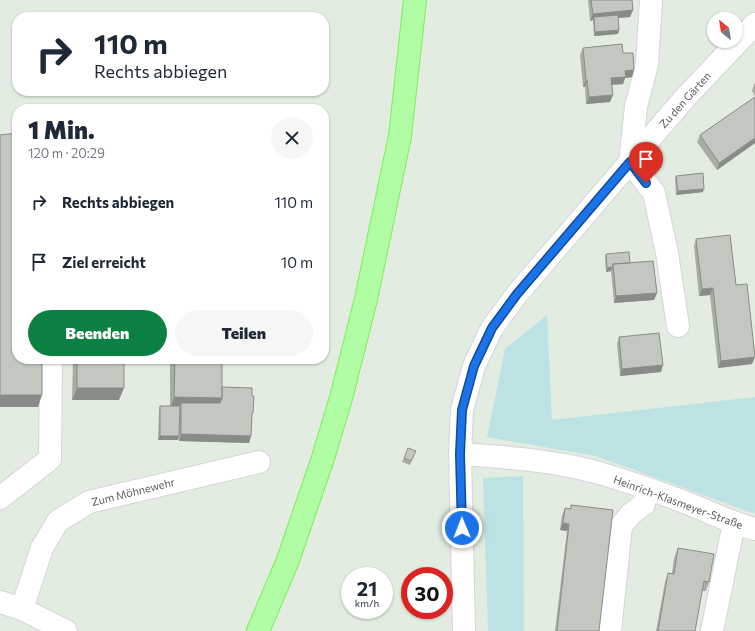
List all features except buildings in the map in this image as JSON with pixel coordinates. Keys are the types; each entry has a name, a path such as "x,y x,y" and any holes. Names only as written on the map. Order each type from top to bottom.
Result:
{"main road":[{"path":"258,631 288,560 322,461 341,398 366,299 400,136 416,0"}],"street":[{"path":"651,0 647,64 636,107 630,162 654,193 667,253 678,326"},
{"name":"Zu den Gärten","path":"464,631 460,454 462,410 474,366 492,328 521,288 630,162 684,100 755,24"},
{"path":"0,498 50,459 51,364"},
{"name":"Heinrich-Klasmeyer-Straße","path":"460,454 532,459 592,471 648,489 734,523 755,529"},
{"name":"Zum Möhnewehr","path":"22,609 42,548 58,521 89,502 259,462"},
{"path":"610,631 622,526 631,514 644,504 648,489"},
{"path":"712,631 734,523"},
{"path":"0,602 22,609 66,631"}],"shaded area":[{"path":"547,315 552,420 755,397 755,513 596,456 487,437 505,349"},
{"path":"523,476 524,631 488,631 483,478"}],"route":[{"path":"462,528 460,454 462,410 474,366 492,328 543,262 630,162 646,183"}]}
